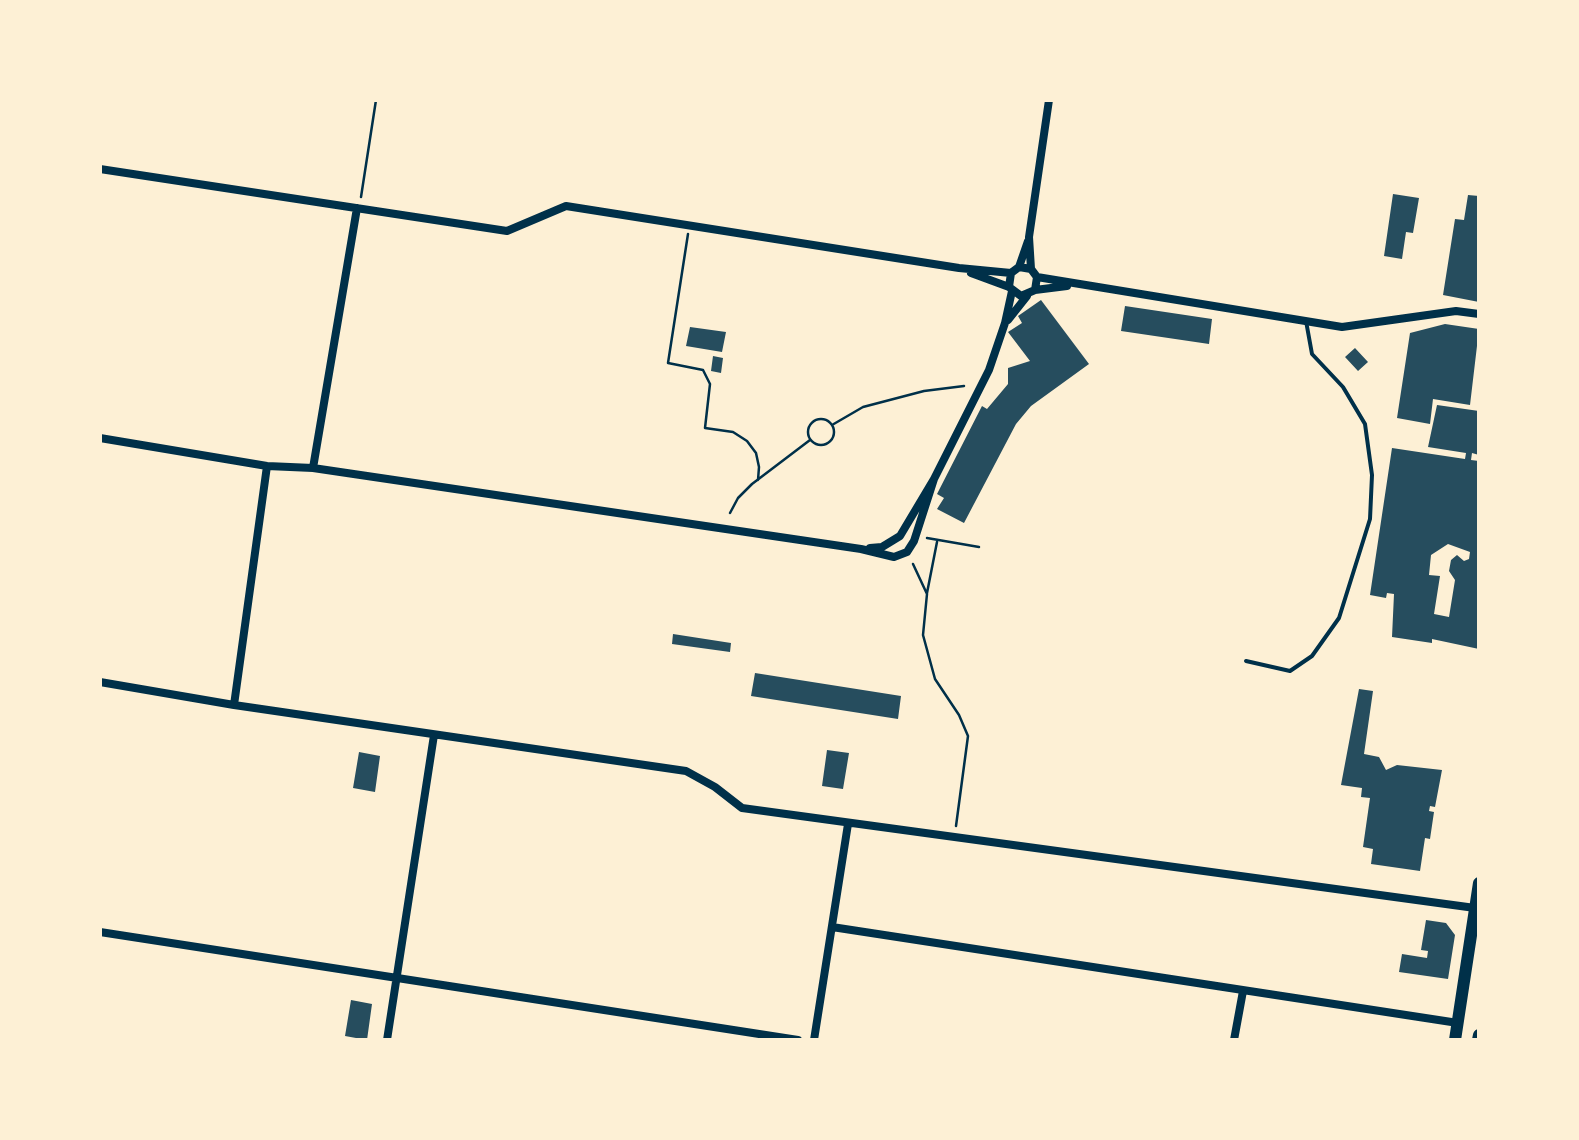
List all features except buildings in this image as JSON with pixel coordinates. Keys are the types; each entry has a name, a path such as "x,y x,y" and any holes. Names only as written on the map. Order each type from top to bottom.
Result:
{"highway":[{"path":"1455,1040 1479,883"}],"street":[{"path":"1006,324 1031,293 1034,273 1030,237 1049,100"},
{"path":"100,169 507,230 566,206 960,268 1015,270 1074,285 1342,327 1456,311 1479,314"},
{"path":"314,468 358,208"},
{"path":"861,549 882,547 900,536 934,479 988,370 1006,324 1015,270 1030,237"},
{"path":"960,268 1031,293 1074,285"},
{"path":"100,438 266,466 314,468 894,557 907,552 916,536 934,479"},
{"path":"234,705 266,466"},
{"path":"100,682 686,771 742,808 1475,908"},
{"path":"387,1040 434,735"},
{"path":"814,1040 848,824"},
{"path":"832,927 1458,1023"},
{"path":"100,932 798,1040"},
{"path":"1234,1040 1243,990"}],"lane":[{"path":"1246,661 1290,671 1312,656 1339,618 1370,519 1372,475 1364,424 1342,387 1312,354 1306,321"}],"path":[{"path":"358,208 376,100"},
{"path":"690,225 668,364 703,370 710,384 706,428 733,432 747,442 760,466 758,480"},
{"path":"832,425 863,408 924,391 964,386"},
{"path":"822,419 832,425 830,442 819,446 810,440 808,432 813,422 822,419"},
{"path":"730,513 738,498 810,440"},
{"path":"916,536 979,547"},
{"path":"937,540 923,634 934,679 959,714 968,736 954,838"},
{"path":"907,552 926,594"}]}
